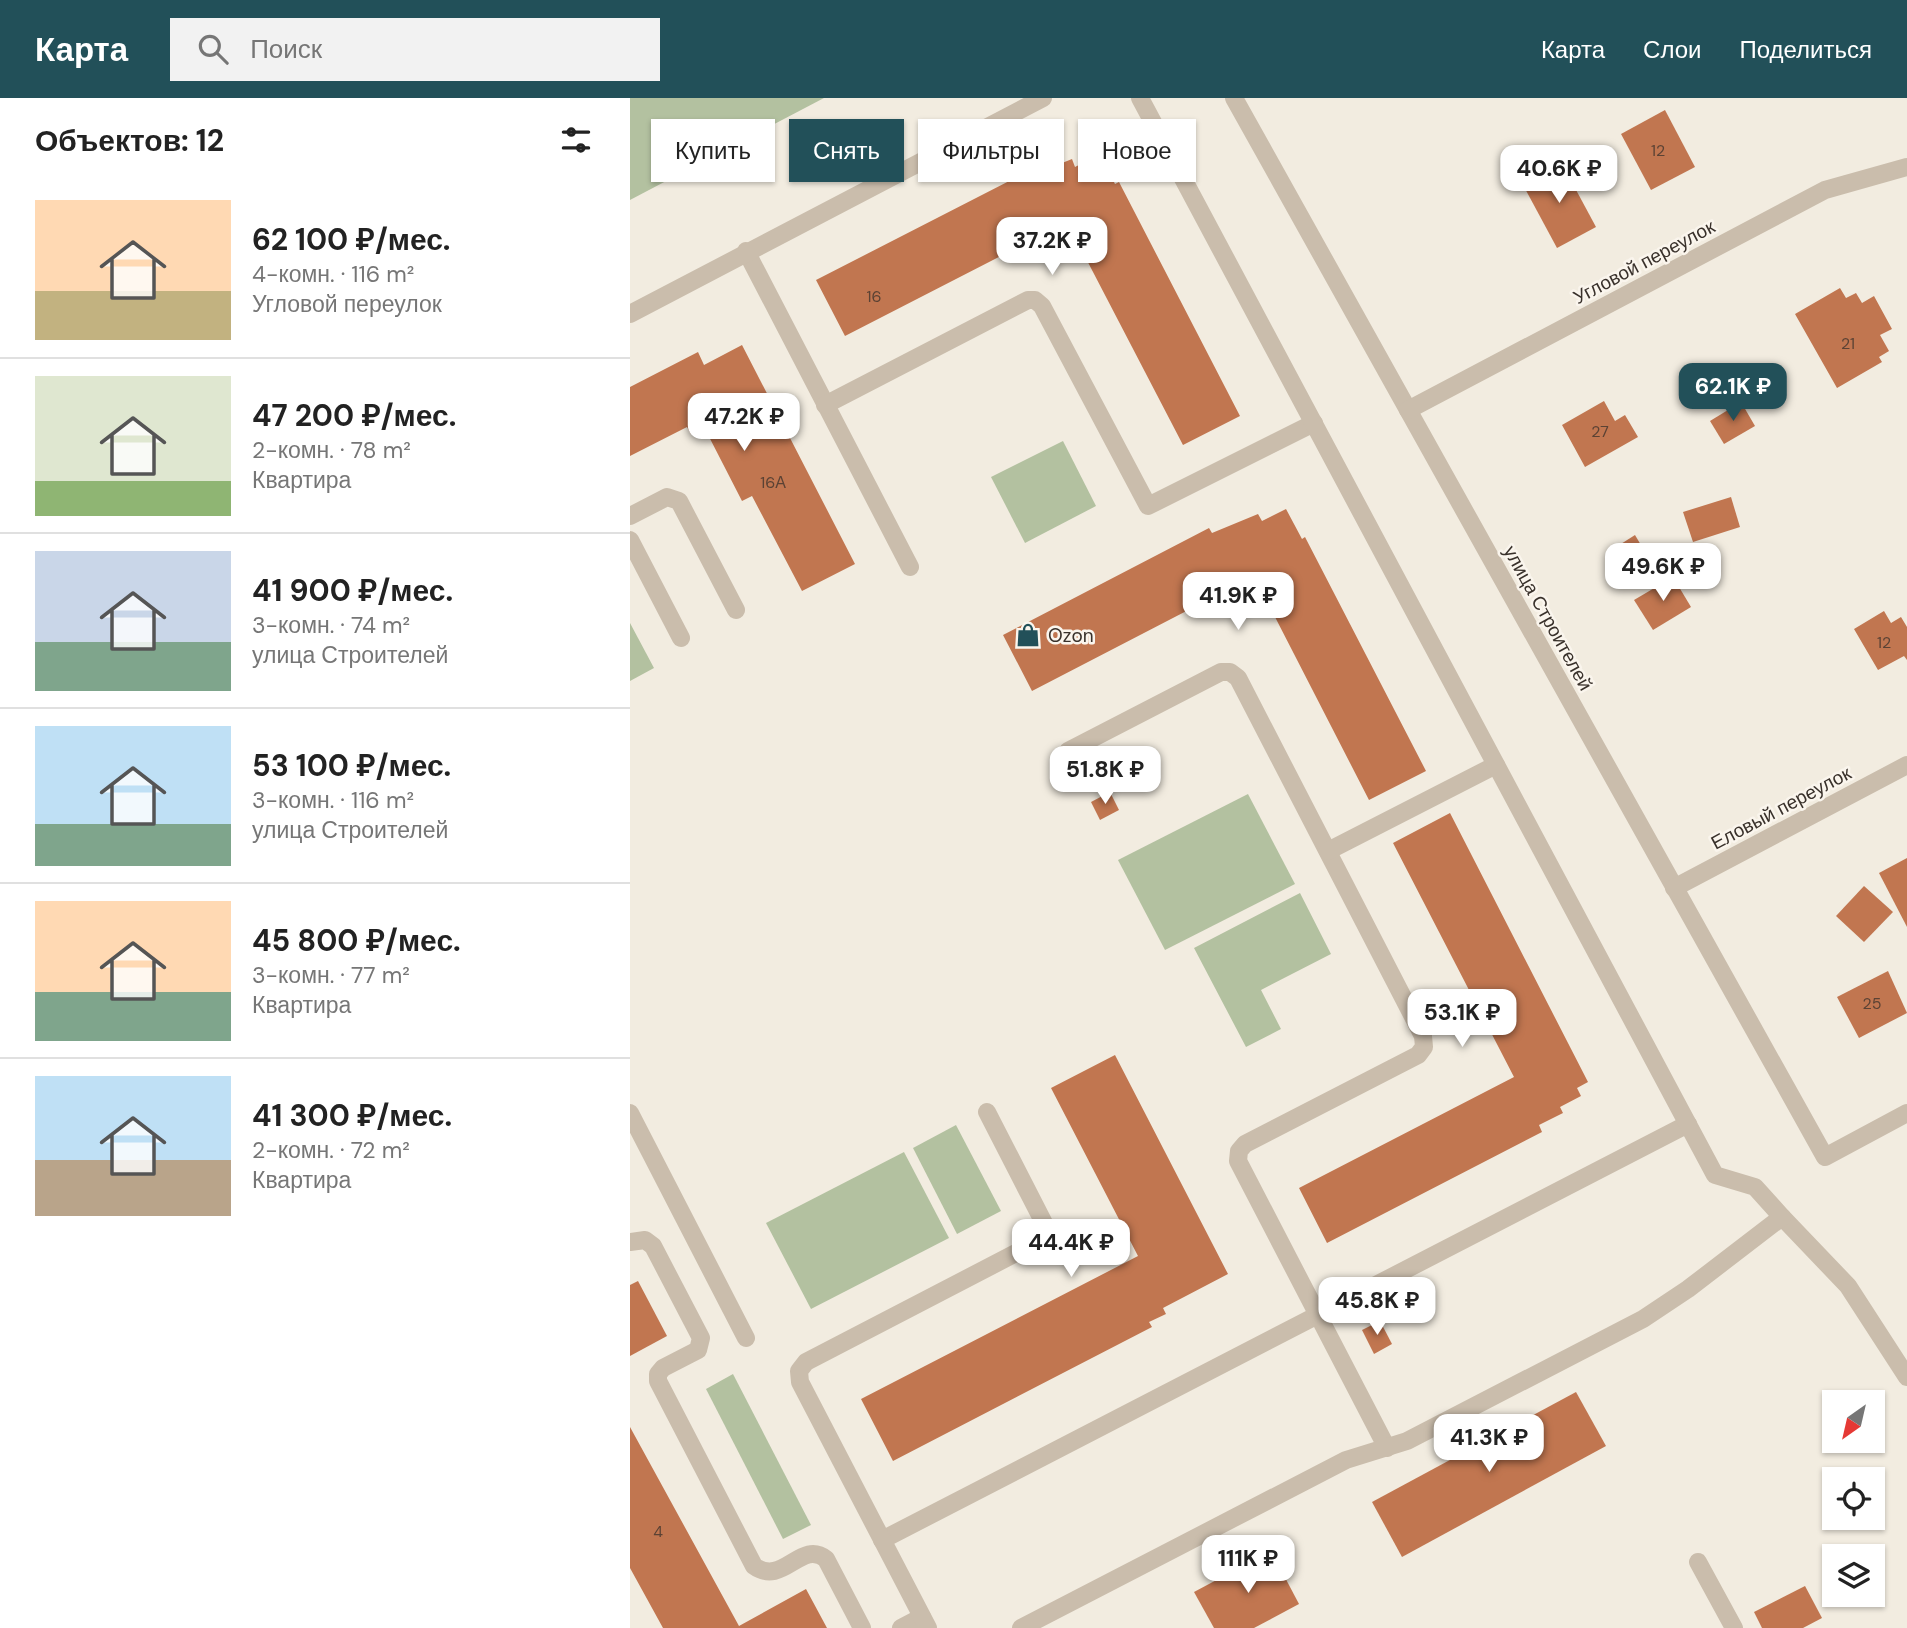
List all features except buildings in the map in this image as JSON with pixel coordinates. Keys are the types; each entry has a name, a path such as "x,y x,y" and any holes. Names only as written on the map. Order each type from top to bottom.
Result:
{"street":[{"path":"630,314 1043,98"},
{"path":"1140,98 1715,1175 1755,1187 1848,1286 1907,1377"},
{"name":"улица Строителей","path":"1234,98 1825,1157 1907,1113"},
{"name":"Угловой переулок","path":"1408,410 1825,190 1907,167"},
{"path":"746,251 909,567"},
{"path":"825,405 1028,300 1035,300 1042,306 1148,506 1314,423"},
{"path":"630,516 667,497 679,501 736,610"},
{"path":"630,540 681,638"},
{"path":"1068,751 1221,672 1230,672 1238,678 1423,1036 1424,1047 1418,1055 1245,1144 1239,1152 1238,1161 1387,1448"},
{"path":"1328,851 1496,765"},
{"name":"Еловый переулок","path":"1674,888 1907,765"},
{"path":"901,1628 925,1623 800,1382 799,1371 806,1362 1041,1240 1046,1234 1045,1225 986,1112"},
{"path":"630,1113 746,1338"},
{"path":"882,1540 1688,1124"},
{"path":"1021,1628 1346,1460 1407,1441 1643,1319 1688,1289 1782,1217"},
{"path":"630,1242 645,1240 653,1246 701,1338 698,1350 663,1368 658,1374 659,1381 754,1566 764,1573 773,1573 810,1553 819,1553 826,1559 862,1628"},
{"path":"1698,1562 1734,1628"}],"green space":[{"path":"630,98 824,98 775,124 775,119 651,119 651,182 664,182 630,200"},
{"path":"1063,441 1096,506 1025,543 991,477"},
{"path":"630,623 654,668 630,681"},
{"path":"1248,794 1295,884 1165,950 1118,860"},
{"path":"1300,893 1331,954 1261,990 1281,1029 1246,1047 1194,948"},
{"path":"956,1125 1001,1211 957,1234 913,1148"},
{"path":"904,1152 949,1238 811,1309 766,1223"},
{"path":"733,1374 811,1525 783,1539 706,1389"}],"place":[{"name":"Ozon","path":"1028,635"}]}
